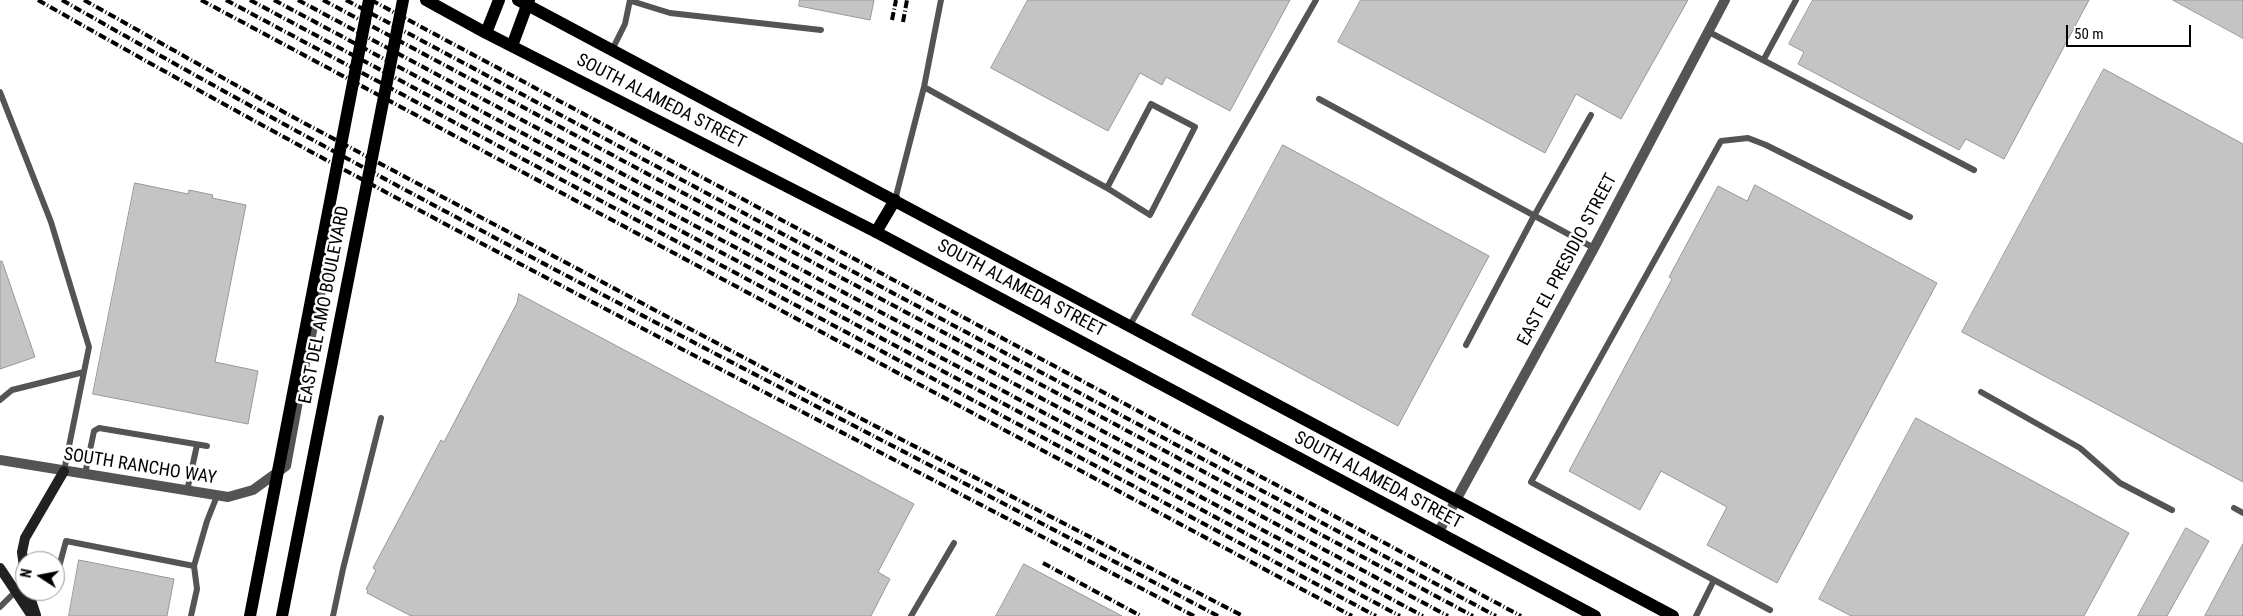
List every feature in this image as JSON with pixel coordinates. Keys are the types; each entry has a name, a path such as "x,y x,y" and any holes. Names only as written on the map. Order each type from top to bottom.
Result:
{"main road":[{"name":"EAST DEL AMO BOULEVARD","path":"250,616 369,0"},
{"name":"EAST DEL AMO BOULEVARD","path":"282,616 403,0"},
{"name":"SOUTH ALAMEDA STREET","path":"426,0 486,34 876,232 1595,616"},
{"path":"486,34 499,0"},
{"name":"SOUTH ALAMEDA STREET","path":"525,2 1673,616"},
{"path":"512,46 525,2"},
{"path":"876,232 895,200"}],"street":[{"name":"EAST EL PRESIDIO STREET","path":"1438,533 1594,248 1725,0"},
{"name":"SOUTH RANCHO WAY","path":"0,460 217,496 228,497 252,490 286,466 306,358 324,278"},
{"path":"22,551 25,538 64,471"},
{"path":"0,568 15,592"},
{"path":"22,601 34,616"},
{"path":"30,601 34,616"}],"lane":[{"path":"895,200 924,88 941,0"},
{"path":"1130,325 1316,0"},
{"path":"1764,59 1796,0"},
{"path":"612,50 625,24 630,1 670,13 821,30"},
{"path":"1709,32 1974,170"},
{"path":"924,88 1107,188 1150,215 1195,127 1151,104 1107,188"},
{"path":"0,92 51,222 89,347 64,471"},
{"path":"1320,99 1594,248"},
{"path":"1466,345 1534,216 1591,115"},
{"path":"1770,610 1531,482 1721,142 1748,138 1766,144 1910,217"},
{"path":"0,400 12,390 84,372"},
{"path":"1981,392 2080,448 2120,483 2172,510"},
{"path":"333,616 381,418"},
{"path":"85,474 92,437 94,431 99,428 208,446"},
{"path":"187,491 197,445"},
{"path":"192,616 197,589 194,566 207,521 217,496"},
{"path":"2234,508 2243,513"},
{"path":"63,551 66,541 194,566"},
{"path":"911,616 954,543"},
{"path":"1696,616 1714,580"},
{"path":"0,607 15,592"}],"building":[{"path":"800,0 874,0 870,20 799,6"},
{"path":"1028,0 1290,0 1230,111 1166,77 1162,85 1140,73 1108,131 991,68"},
{"path":"1361,0 1688,0 1621,119 1576,94 1545,153 1338,42"},
{"path":"1813,0 2089,0 2004,159 1966,139 1959,150 1798,64 1804,52 1789,44"},
{"path":"2173,0 2243,0 2243,38"},
{"path":"2104,69 2243,144 2243,482 1962,332"},
{"path":"1283,145 1489,256 1398,426 1192,315"},
{"path":"135,183 188,194 189,190 213,195 212,198 246,205 215,362 258,371 248,424 93,394"},
{"path":"1755,185 1937,283 1777,583 1707,545 1727,507 1661,471 1640,510 1569,471 1672,279 1669,277 1718,186 1747,201"},
{"path":"2,261 35,357 0,369 0,262"},
{"path":"519,294 914,504 878,572 890,579 871,616 411,616 367,593 368,590 366,589 376,570 373,568 441,440 444,442 517,303"},
{"path":"1916,418 2129,533 2084,616 1851,616 1819,599"},
{"path":"2186,528 2209,541 2167,616 2138,616"},
{"path":"2243,544 2243,616 2205,616"},
{"path":"79,560 174,579 167,616 69,616"},
{"path":"1024,564 1122,616 996,616"}],"railway":[{"path":"38,0 324,159 468,236 1194,616"},
{"path":"62,0 348,159 637,313 1218,616"},
{"path":"84,0 291,116 771,372 1243,616"},
{"path":"201,0 1352,616"},
{"path":"226,0 1376,616"},
{"path":"250,0 1400,616"},
{"path":"274,0 1423,616"},
{"path":"298,0 1448,616"},
{"path":"323,0 1473,616"},
{"path":"346,0 1496,616"},
{"path":"371,0 1521,616"},
{"path":"892,20 896,0"},
{"path":"903,22 907,0"},
{"path":"1043,563 1141,616"}]}
